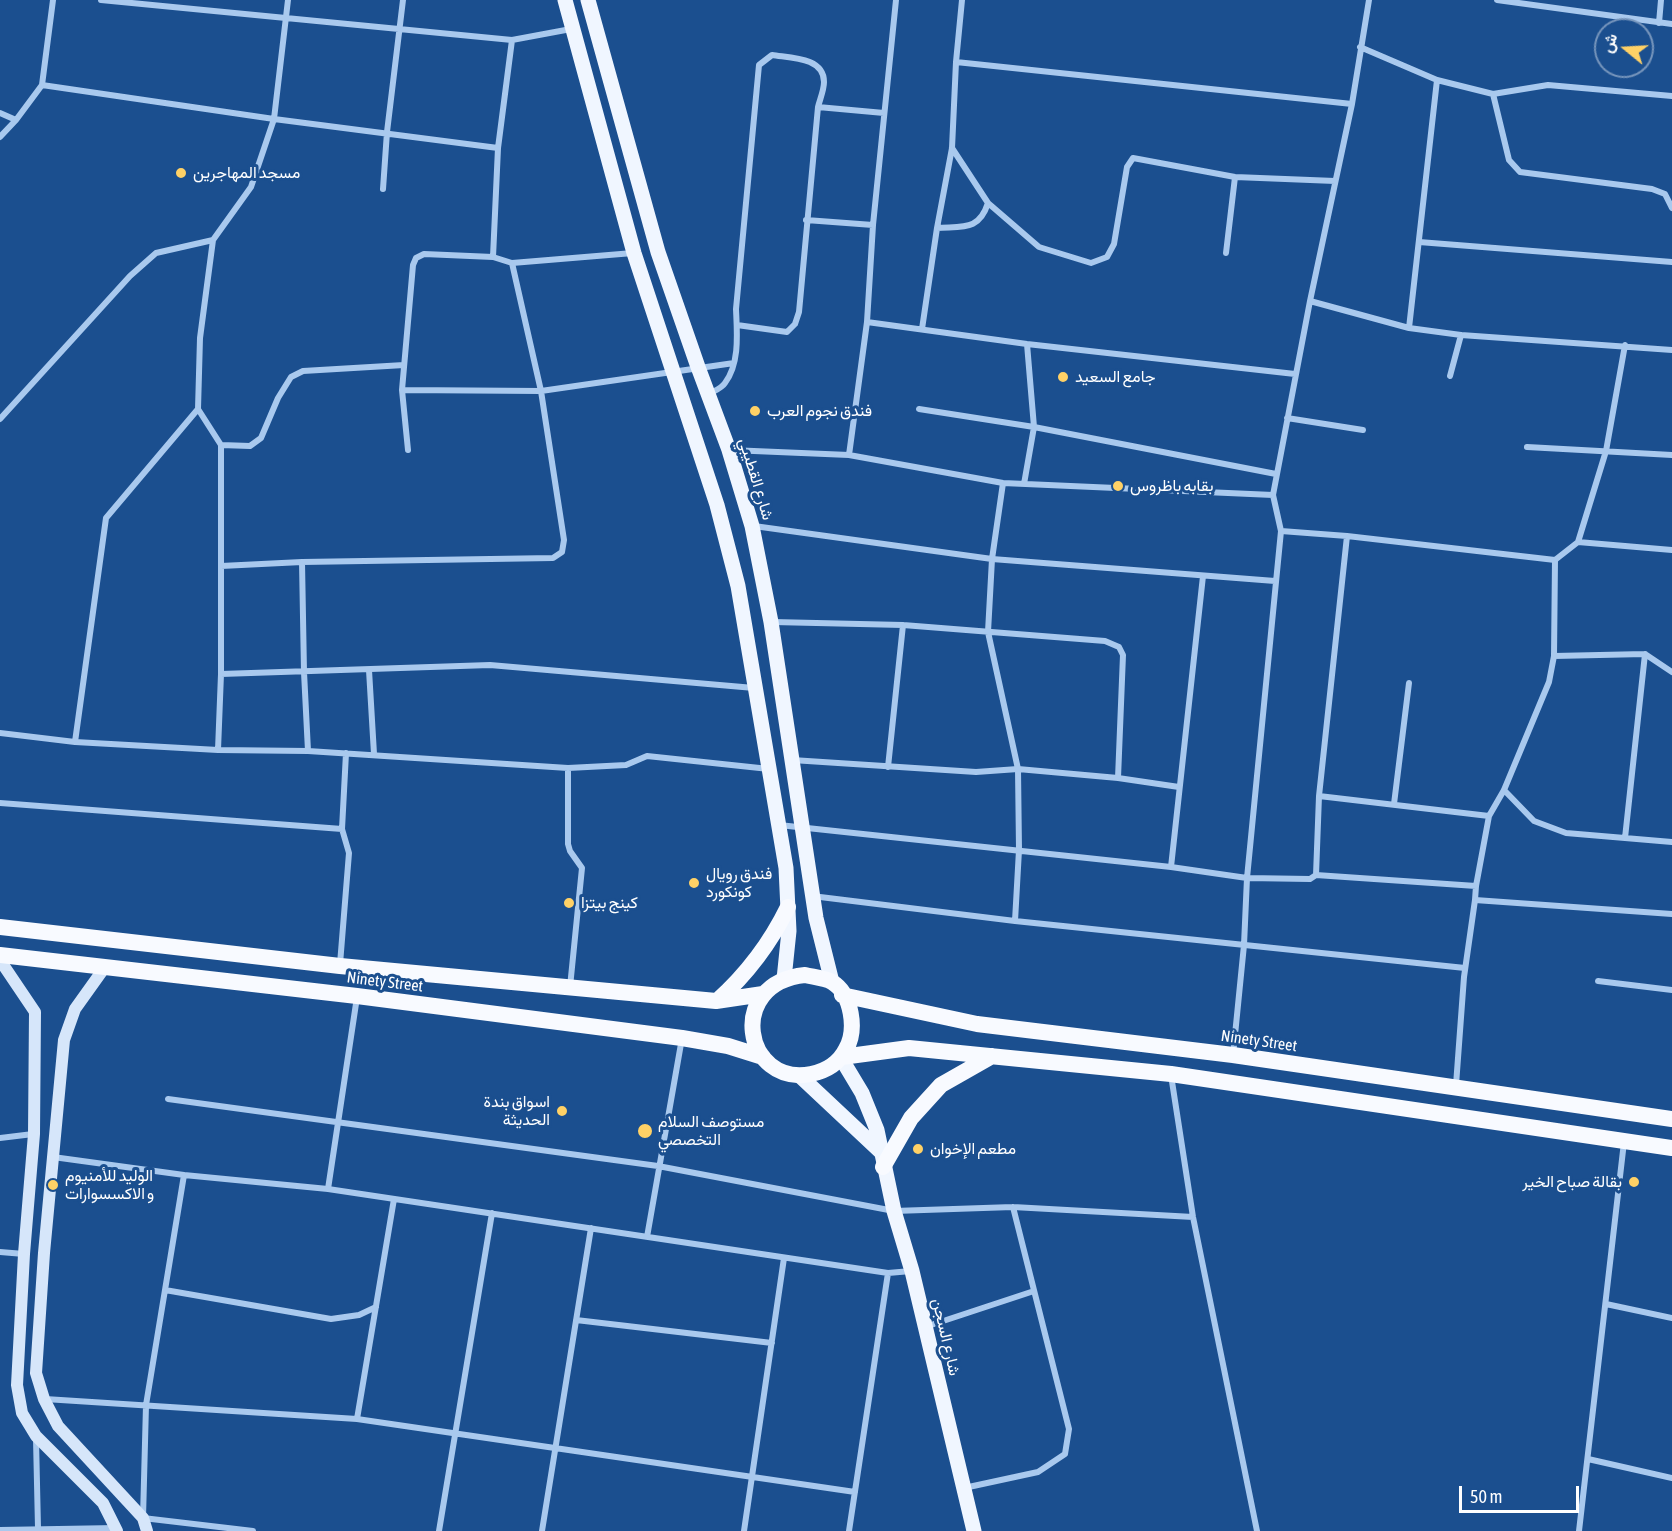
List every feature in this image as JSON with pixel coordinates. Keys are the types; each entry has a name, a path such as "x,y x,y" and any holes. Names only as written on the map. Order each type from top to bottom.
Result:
{"highway":[{"path":"716,1001 750,968 788,907"},
{"name":"Ninety Street","path":"0,927 340,966 716,1001 763,994"},
{"name":"Ninety Street","path":"0,955 357,996 682,1038 728,1046 763,1057"},
{"path":"805,975 837,988 850,1010 853,1026 850,1042 842,1057 823,1072 800,1076 779,1071 763,1057 754,1042 752,1026 755,1009 763,994 776,982 805,975"},
{"name":"Ninety Street","path":"837,988 977,1024 1233,1055 1672,1119"},
{"path":"842,1057 909,1047 1171,1074 1672,1148"},
{"path":"882,1160 911,1118 941,1085 992,1056"}],"main road":[{"path":"565,0 634,253 730,551 786,868 789,931 784,979"},
{"name":"شارع القطيبي","path":"588,0 658,252 729,450 752,526 771,622 812,896 820,939 837,988"},
{"path":"0,960 35,1012 34,1134 24,1254 17,1385 22,1413 36,1436 103,1503 117,1530"},
{"path":"105,967 75,1009 64,1040 36,1373 44,1399 58,1426 143,1518 147,1531"},
{"name":"شارع السجن","path":"842,1057 862,1093 877,1130 894,1211 912,1271 974,1531"},
{"path":"800,1076 882,1160"}],"street":[{"path":"0,136 16,120 42,85 53,0"},
{"path":"101,0 512,40 573,29"},
{"path":"218,750 221,674 221,445 198,409 200,338 213,240 251,187 274,119 288,0"},
{"path":"383,189 387,132 403,0"},
{"path":"849,455 867,322 873,225 896,0"},
{"path":"922,329 952,148 956,62 962,0"},
{"path":"1233,1055 1244,945 1247,878 1281,531 1273,495 1295,374 1352,104 1369,0"},
{"path":"1497,0 1672,24"},
{"path":"1659,23 1661,0"},
{"path":"493,257 498,148 512,40"},
{"path":"1360,47 1437,80 1493,94 1548,85 1672,96"},
{"path":"709,394 724,384 734,363 737,343 736,309 759,65 772,55 809,60 819,70 824,81 818,106 799,312 795,324 786,332 737,325"},
{"path":"956,62 1352,104"},
{"path":"1409,328 1437,80"},
{"path":"42,85 274,119 498,148"},
{"path":"1493,94 1509,160 1520,172 1652,189 1665,194 1672,208"},
{"path":"818,106 884,113"},
{"path":"0,113 16,120"},
{"path":"952,148 988,203 1039,247 1091,263 1107,257 1114,243 1127,166 1133,158 1235,177 1335,181"},
{"path":"1226,253 1235,177"},
{"path":"937,228 974,225 984,216 988,203"},
{"path":"806,220 873,225"},
{"path":"0,419 130,276 156,253 213,240"},
{"path":"1419,242 1672,262"},
{"path":"408,450 402,390 413,265 416,258 424,254 493,257 512,263 634,253"},
{"path":"221,566 302,562 553,558 562,552 564,540 541,391 512,263"},
{"path":"1310,301 1409,328 1461,335 1672,350"},
{"path":"867,322 1027,344 1295,374"},
{"path":"1450,376 1461,335"},
{"path":"1024,484 1034,427 1027,344"},
{"path":"1281,531 1347,536 1555,560 1578,542 1606,451 1625,345"},
{"path":"402,390 541,391 734,363"},
{"path":"221,445 250,446 261,438 278,398 291,377 303,371 404,365"},
{"path":"75,742 106,518 198,409"},
{"path":"919,409 1034,427 1276,474"},
{"path":"1287,418 1364,430"},
{"path":"1527,447 1672,454"},
{"path":"729,450 849,455 1003,483 1273,495"},
{"path":"1003,483 992,559 988,632 1018,769 1019,850 1016,921"},
{"path":"752,526 992,559 1275,580"},
{"path":"1316,875 1319,796 1347,536"},
{"path":"1578,542 1672,550"},
{"path":"1456,1088 1465,968 1476,886 1489,816 1504,790 1549,682 1554,656 1555,560"},
{"path":"302,562 308,751"},
{"path":"1172,867 1203,576"},
{"path":"771,622 903,625 1105,641 1119,647 1123,655 1118,778"},
{"path":"888,768 903,625"},
{"path":"1554,656 1645,654 1672,672"},
{"path":"1625,838 1645,654"},
{"path":"221,674 490,666 756,688"},
{"path":"369,669 374,754"},
{"path":"1394,804 1409,683"},
{"path":"0,733 75,742 218,750 374,754 568,768 626,765 647,756 770,770"},
{"path":"340,966 349,853 342,829 346,753"},
{"path":"792,760 976,772 1018,769 1118,778 1179,787"},
{"path":"568,768 568,844 582,868 570,988"},
{"path":"1504,790 1534,821 1566,833 1672,842"},
{"path":"1319,796 1489,816"},
{"path":"0,803 342,829"},
{"path":"779,825 1172,867 1247,878 1310,879 1316,875 1476,886"},
{"path":"812,896 1016,921 1465,968"},
{"path":"1475,900 1672,914"},
{"path":"1598,981 1672,990"},
{"path":"328,1189 357,996"},
{"path":"647,1237 682,1038"},
{"path":"1171,1074 1193,1217 1257,1531"},
{"path":"168,1099 658,1166 894,1211 1013,1207 1193,1217"},
{"path":"0,1138 34,1134"},
{"path":"1579,1531 1624,1142"},
{"path":"54,1157 184,1175 328,1189 888,1274 912,1271"},
{"path":"184,1175 146,1406 143,1518 254,1531"},
{"path":"357,1419 394,1199"},
{"path":"963,1488 1038,1472 1065,1454 1069,1429 1013,1207"},
{"path":"439,1531 492,1214"},
{"path":"542,1531 591,1228"},
{"path":"0,1252 24,1254"},
{"path":"744,1531 784,1258"},
{"path":"849,1531 888,1274"},
{"path":"165,1290 331,1319 359,1316 375,1307"},
{"path":"924,1327 1034,1291"},
{"path":"1606,1304 1672,1318"},
{"path":"576,1320 772,1343"},
{"path":"44,1399 357,1419 855,1492"},
{"path":"36,1436 38,1528"},
{"path":"1588,1459 1672,1478"},
{"path":"0,1530 38,1528 117,1530"}],"place":[{"name":"مسجد المهاجرين","path":"181,173"},
{"name":"جامع السعيد","path":"1063,377"},
{"name":"فندق نجوم العرب","path":"755,411"},
{"name":"بقابه باظروس","path":"1118,486"},
{"name":"فندق رويال كونكورد","path":"694,883"},
{"name":"كينج بيتزا","path":"569,903"},
{"name":"اسواق بندة الحديثة","path":"562,1111"},
{"name":"مستوصف السلام التخصصي","path":"645,1131"},
{"name":"مطعم الإخوان","path":"918,1149"},
{"name":"بقالة صباح الخير","path":"1634,1182"},
{"name":"الوليد للأمنيوم و الاكسسوارات","path":"53,1185"}]}
